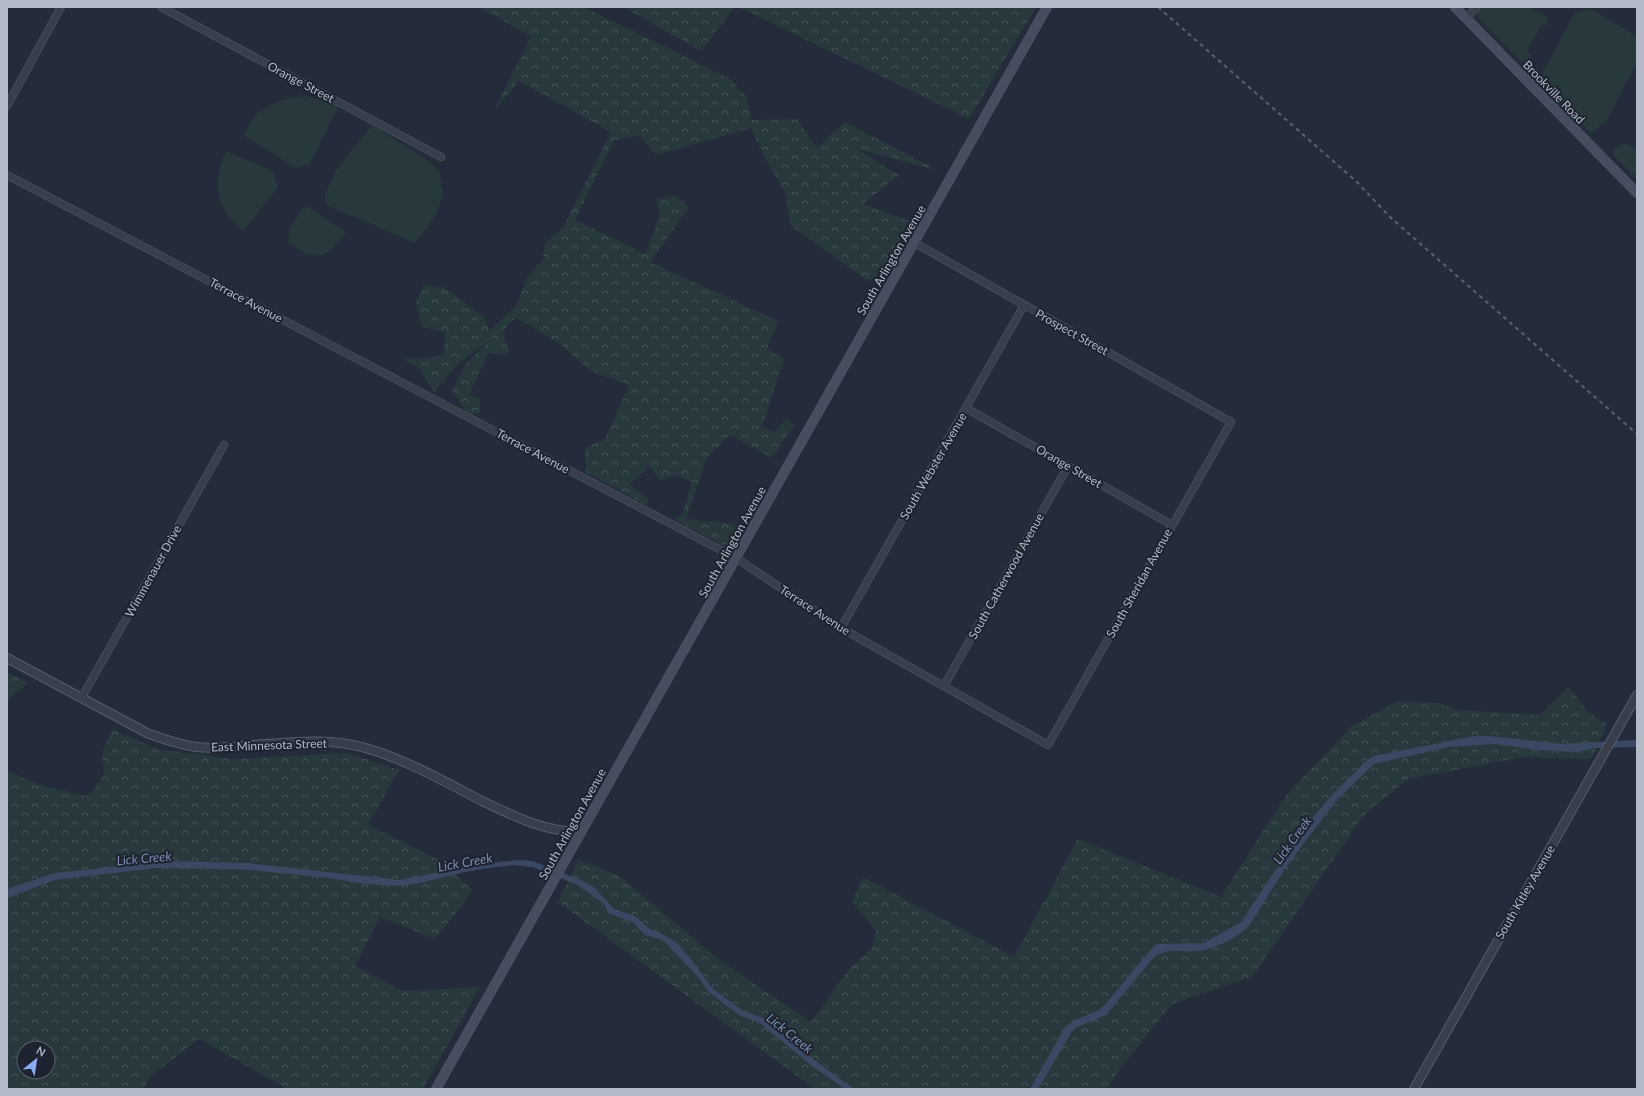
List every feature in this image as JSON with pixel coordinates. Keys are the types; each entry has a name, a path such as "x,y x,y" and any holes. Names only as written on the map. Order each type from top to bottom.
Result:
{"main road":[{"name":"South Arlington Avenue","path":"436,1089 1047,7"},
{"name":"Brookville Road","path":"1455,7 1637,193"}],"street":[{"path":"7,106 61,7"},
{"name":"Orange Street","path":"162,7 441,157"},
{"path":"1466,18 1477,7"},
{"name":"Terrace Avenue","path":"7,175 736,558 841,628 1048,745"},
{"name":"Prospect Street","path":"915,243 1231,422"},
{"name":"South Webster Avenue","path":"841,628 1024,305"},
{"name":"Orange Street","path":"966,408 1172,525"},
{"name":"South Sheridan Avenue","path":"1048,745 1231,422"},
{"name":"Wimmenauer Drive","path":"82,697 224,445"},
{"name":"South Catherwood Avenue","path":"944,686 1068,466"},
{"name":"East Minnesota Street","path":"7,658 153,736 172,742 191,746 217,748 310,741 349,744 378,751 397,758 521,820 549,829 581,832"},
{"name":"South Kitley Avenue","path":"1414,1089 1637,695"}],"green space":[{"path":"478,7 583,7 729,78 746,96 751,120 797,119 817,148 845,122 939,171 855,148 899,175 863,204 909,221 878,280 865,279 790,225 786,193 769,166 751,128 656,155 640,136 614,140 575,220 645,254 660,215 656,199 675,195 689,207 650,262 778,321 767,349 784,359 762,427 775,432 786,419 794,425 772,458 730,435 707,458 686,519 729,523 740,527 730,549 675,520 682,515 692,482 677,475 660,480 650,466 629,484 649,500 646,505 586,472 585,448 605,439 629,385 589,370 561,345 515,317 503,332 510,355 488,353 469,395 480,398 480,413 468,414 452,391 467,362 494,337 462,360 434,392 418,367 402,358 425,358 444,355 445,333 421,326 416,302 424,285 444,287 485,318 489,331 516,306 528,276 543,260 545,243 563,228 611,132 519,81 494,111 531,36"},
{"path":"623,7 735,7 701,51"},
{"path":"739,7 1036,7 969,119"},
{"path":"1481,7 1529,7 1547,17 1548,25 1542,24 1527,51 1531,54 1527,62 1521,61 1478,18 1477,11"},
{"path":"1588,9 1636,36 1637,34 1637,61 1607,120 1593,132 1589,131 1542,82 1540,78 1574,14"},
{"path":"306,96 325,100 338,106 310,164 296,168 243,135 256,114 278,101"},
{"path":"372,125 426,159 439,169 443,194 436,215 415,243 326,205 325,194 336,170"},
{"path":"1623,143 1637,149 1637,179 1614,156 1614,150"},
{"path":"226,151 273,171 278,187 243,231 226,213 218,195 218,174"},
{"path":"308,207 346,232 333,248 320,255 306,253 297,249 288,242 289,229 302,209"},
{"path":"7,672 28,683 7,701"},
{"path":"1569,687 1588,712 1607,724 1592,759 1524,757 1408,779 1364,815 1252,977 1172,1004 1121,1067 1107,1089 815,1089 558,902 578,860 618,875 721,961 811,1022 849,969 872,948 876,931 852,902 863,877 1014,957 1078,839 1221,897 1284,798 1351,727 1398,701 1438,703 1458,710 1540,715"},
{"path":"112,729 157,749 231,759 347,753 399,770 368,825 439,860 473,891 435,939 380,917 355,966 403,991 480,987 423,1089 288,1089 199,1039 152,1075 143,1089 7,1089 7,771 46,787 88,796 104,776 102,754"}],"water":[{"name":"Lick Creek","path":"1475,736 1562,744 1637,740 1637,747 1596,748 1576,752 1539,750 1495,744 1449,747 1374,764 1335,802 1286,867 1249,926 1218,946 1197,951 1170,951 1154,957 1106,1015 1075,1028 1038,1089 1030,1089 1065,1027 1073,1021 1101,1009 1154,946 1159,944 1204,943 1241,922 1314,816 1334,793 1365,762 1373,756"},
{"name":"Lick Creek","path":"520,860 533,861 583,881 594,887 614,909 635,916 651,930 666,936 677,943 713,989 743,1011 763,1018 817,1062 854,1089 845,1089 812,1066 760,1023 741,1016 724,1004 708,991 699,978 663,940 645,935 634,923 608,913 604,904 578,885 532,867 513,865 489,868 465,872 416,884 396,886 365,884 321,877 237,869 156,868 55,880 7,898 7,889 55,873 170,861 248,863 399,880 487,863"}],"railway":[{"path":"1158,7 1357,182 1391,218 1637,434"}]}
